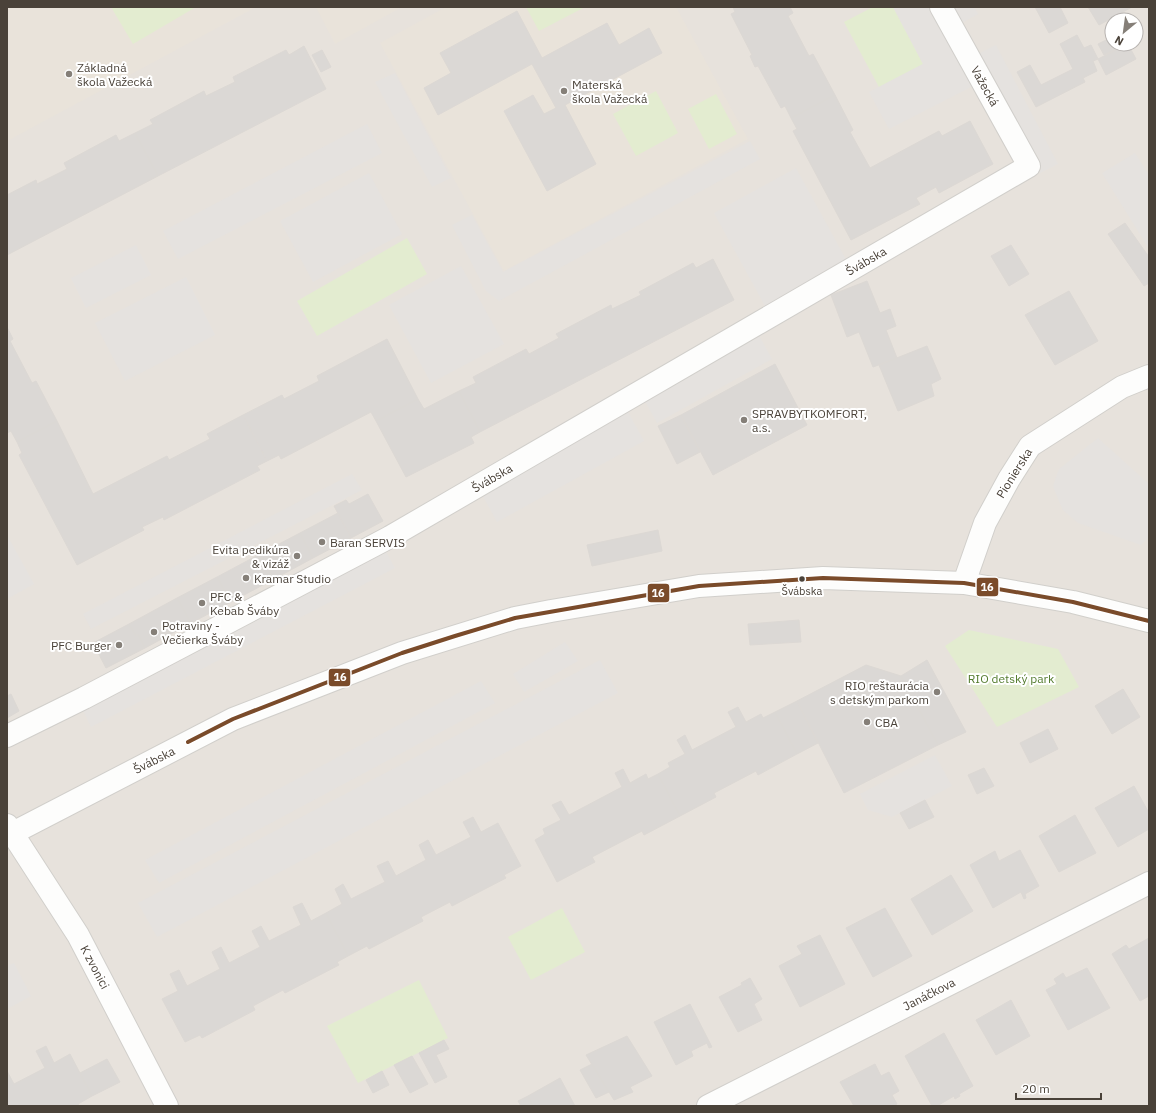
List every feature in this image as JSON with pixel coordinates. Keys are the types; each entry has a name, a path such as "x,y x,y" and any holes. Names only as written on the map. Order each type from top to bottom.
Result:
{"street":[{"name":"Važecká","path":"941,7 1029,166"},
{"name":"Švábska","path":"7,736 84,698 390,537 1029,166"},
{"name":"Pionierska","path":"964,583 985,524 1009,479 1030,446 1122,387 1149,376"},
{"name":"Švábska","path":"9,832 233,719 402,653 515,618 699,586 823,578 964,583 1073,602 1149,620"},
{"name":"K zvonici","path":"9,832 78,935 167,1106"},
{"name":"Janáčkova","path":"708,1106 1149,882"}],"shaded area":[{"path":"7,7 1149,7 1149,1106 7,1106"},
{"name":"Základná škola Važecká","path":"7,7 256,7 7,141"},
{"path":"316,7 402,7 335,44"},
{"name":"Materská škola Važecká","path":"446,7 676,7 748,139 504,271 380,43"},
{"path":"893,7 933,7 975,85 889,129 869,92 923,64"},
{"path":"951,7 974,7 978,14 960,24"},
{"path":"996,45 1058,164 1040,173 978,54"},
{"path":"395,73 451,178 432,187 375,82"},
{"path":"367,124 382,153 178,259 163,231"},
{"path":"750,141 760,159 499,301 486,291 452,225 472,215 503,272"},
{"path":"1135,153 1149,175 1149,249 1102,173"},
{"path":"796,168 848,263 766,308 714,213"},
{"path":"369,173 402,234 313,282 280,221"},
{"path":"136,245 151,275 86,308 71,278"},
{"path":"461,266 504,344 431,383 389,305"},
{"path":"186,277 215,335 125,381 95,323"},
{"path":"757,332 772,359 657,423 642,396"},
{"path":"627,410 644,441 497,522 480,491"},
{"path":"1098,438 1149,484 1149,537 1141,545 1078,523 1063,510 1058,499 1053,486 1059,469"},
{"path":"352,474 362,490 91,629 83,614"},
{"path":"7,535 34,584 7,599"},
{"path":"384,548 395,568 91,727 81,706"},
{"path":"565,642 578,661 524,692 513,674"},
{"path":"600,660 618,693 157,937 138,903"},
{"path":"481,681 495,703 159,883 145,860"},
{"path":"935,755 952,786 892,817 868,810 860,794"},
{"path":"14,963 31,996 7,1009 7,966"}],"green space":[{"path":"111,7 196,7 133,44"},
{"path":"526,7 585,7 539,31"},
{"path":"873,7 893,7 923,64 879,87 844,22"},
{"path":"656,91 678,133 636,156 613,114"},
{"path":"716,94 737,134 709,149 688,109"},
{"path":"407,238 427,274 317,336 297,301"},
{"name":"RIO detský park","path":"969,630 1058,649 1079,687 997,727 945,646"},
{"path":"562,908 585,952 531,980 508,937"},
{"path":"419,980 448,1038 358,1083 327,1026"}],"building":[{"path":"733,7 790,7 793,13 788,16 809,56 813,54 835,95 791,118 785,106 781,108 758,66 755,67 750,56 752,55 731,14 735,12"},
{"path":"1035,7 1060,7 1068,23 1049,33"},
{"path":"1088,7 1132,7 1123,12 1104,12 1104,22 1099,25"},
{"path":"517,11 542,58 607,23 619,45 649,28 662,53 565,105 596,164 547,191 504,111 533,95 544,114 556,108 532,64 438,115 424,88 451,73 440,53"},
{"path":"1077,35 1084,48 1091,45 1098,59 1093,61 1097,71 1083,78 1085,82 1036,107 1017,72 1030,65 1041,85 1073,69 1060,44"},
{"path":"1104,41 1104,52 1111,52 1104,55 1098,44"},
{"path":"304,46 326,89 158,176 135,133 153,124 150,120 204,91 206,96 235,82 233,77 286,50 289,55"},
{"path":"322,50 331,67 321,72 312,55"},
{"path":"1112,52 1132,52 1136,59 1106,75 1098,59"},
{"path":"835,95 853,130 850,132 870,168 939,131 942,136 970,121 993,164 939,193 936,187 916,198 920,204 851,240 793,131 797,129 791,118"},
{"path":"135,133 158,176 7,255 7,195 36,180 37,184 67,169 64,163 116,135 119,141"},
{"path":"1125,223 1149,257 1149,283 1144,286 1108,234"},
{"path":"1011,245 1029,274 1009,286 991,256"},
{"path":"713,259 734,300 480,432 459,391 476,383 473,377 526,349 529,354 559,338 556,334 611,305 612,309 641,295 639,292 693,263 696,268"},
{"path":"867,281 880,313 890,309 896,326 886,330 897,358 873,367 859,332 847,337 831,295"},
{"path":"1069,291 1098,341 1055,365 1025,315"},
{"path":"7,327 13,339 10,341 32,383 36,381 57,421 17,442 11,431 7,433"},
{"path":"387,339 418,399 376,421 371,412 281,459 279,455 267,461 243,415 282,395 284,399 319,381 317,376"},
{"path":"927,346 941,379 931,384 934,396 898,411 879,365"},
{"name":"SPRAVBYTKOMFORT, a.s.","path":"775,364 807,425 713,475 681,415"},
{"path":"459,391 480,432 471,437 474,443 406,477 376,421 418,399 424,409"},
{"path":"243,415 267,461 257,466 260,470 164,520 163,517 142,527 144,530 77,565 19,455 22,453 17,442 57,421 93,494 167,456 169,460 210,439 207,434"},
{"path":"681,415 700,452 677,464 658,426"},
{"path":"368,494 383,521 351,538 334,506 346,500 349,504"},
{"path":"338,513 351,538 313,558 300,533"},
{"path":"658,530 662,551 592,566 587,545"},
{"path":"300,533 313,558 274,579 260,554"},
{"name":"Kramar Studio","path":"260,554 274,579 231,602 217,577"},
{"path":"217,577 231,602 191,623 177,598"},
{"path":"177,598 191,623 145,648 138,634 136,636 129,624"},
{"path":"799,620 801,642 750,645 748,624"},
{"name":"PFC Burger","path":"129,624 136,636 138,634 145,648 106,668 93,643"},
{"path":"927,660 966,732 938,745 901,676"},
{"name":"CBA","path":"866,665 901,676 938,745 844,793 797,701"},
{"path":"1123,689 1140,717 1112,734 1095,706"},
{"path":"11,694 19,711 7,718 7,696"},
{"path":"797,701 818,743 797,754 775,712"},
{"path":"738,707 746,722 761,714 763,718 775,712 797,754 758,775 756,771 714,793 716,797 680,816 658,774 670,767 668,763 685,754 677,740 685,735 692,750 736,727 728,712"},
{"path":"1048,729 1058,749 1030,763 1020,743"},
{"path":"984,768 994,786 977,794 968,775"},
{"path":"623,769 630,783 646,774 648,779 658,774 680,816 644,835 642,831 592,857 595,862 557,882 535,840 545,834 543,829 561,820 552,805 561,801 569,815 622,787 615,773"},
{"path":"1134,786 1149,813 1149,829 1118,847 1095,808"},
{"path":"925,800 934,817 909,829 900,813"},
{"path":"1075,815 1096,853 1059,872 1039,836"},
{"path":"473,817 481,832 498,823 521,866 504,875 506,878 452,906 450,902 421,917 423,921 369,949 367,946 348,956 326,913 342,904 335,889 343,884 351,899 385,882 377,866 388,861 396,876 426,860 419,845 428,840 436,855 471,837 463,822"},
{"path":"1020,850 1039,886 1025,894 1026,898 1024,899 1021,892 993,908 970,865 995,851 999,861"},
{"path":"951,875 973,911 932,935 911,899"},
{"path":"302,903 311,921 326,913 348,956 337,962 339,965 285,993 283,990 253,1006 255,1010 202,1038 200,1035 185,1042 162,999 178,991 170,974 179,970 187,986 220,969 212,952 221,947 229,963 260,947 252,931 261,926 269,941 301,925 293,907"},
{"path":"885,908 912,956 873,977 846,928"},
{"path":"820,935 845,984 800,1007 779,966 802,954 797,946"},
{"path":"1149,938 1149,996 1140,1001 1112,954 1126,945 1129,949"},
{"path":"1087,968 1110,1008 1068,1030 1046,990 1057,984 1054,979 1063,973 1066,978"},
{"path":"750,978 762,999 754,1004 762,1020 738,1032 719,997 742,985 741,983"},
{"path":"1011,1000 1030,1036 996,1055 976,1020"},
{"path":"690,1004 712,1047 709,1048 707,1043 691,1051 693,1056 676,1065 654,1022"},
{"path":"944,1033 973,1086 959,1094 960,1096 955,1099 954,1096 937,1106 932,1106 905,1056"},
{"path":"627,1036 652,1076 630,1087 633,1092 614,1100 586,1055"},
{"path":"444,1040 449,1049 436,1055 447,1077 435,1083 419,1053"},
{"path":"46,1046 54,1063 70,1054 92,1096 78,1104 79,1106 7,1106 7,1071 14,1084 45,1068 36,1051"},
{"path":"412,1056 428,1084 410,1093 394,1065"},
{"path":"107,1059 120,1082 92,1096 80,1073"},
{"path":"592,1064 609,1092 596,1098 580,1070"},
{"path":"875,1064 881,1076 889,1072 899,1091 892,1095 897,1104 892,1106 854,1106 840,1082"},
{"path":"382,1071 389,1085 373,1093 366,1080"},
{"path":"560,1078 575,1106 533,1106 528,1096"},
{"path":"528,1096 533,1106 521,1106 518,1101"}],"transit line":[{"name":"16","path":"188,742 233,719 402,653 455,636 515,618 699,586 823,578 964,583 1073,602 1149,621"}],"place":[{"name":"Základná škola Važecká","path":"69,74"},
{"name":"Materská škola Važecká","path":"564,91"},
{"name":"SPRAVBYTKOMFORT, a.s.","path":"744,420"},
{"name":"Baran SERVIS","path":"322,542"},
{"name":"Evita pedikúra & vizáž","path":"297,556"},
{"name":"Kramar Studio","path":"246,578"},
{"name":"Švábska","path":"802,579"},
{"name":"PFC & Kebab Šváby","path":"202,603"},
{"name":"Potraviny - Večierka Šváby","path":"154,632"},
{"name":"PFC Burger","path":"119,645"},
{"name":"RIO reštaurácia s detským parkom","path":"937,692"},
{"name":"CBA","path":"867,722"}]}
